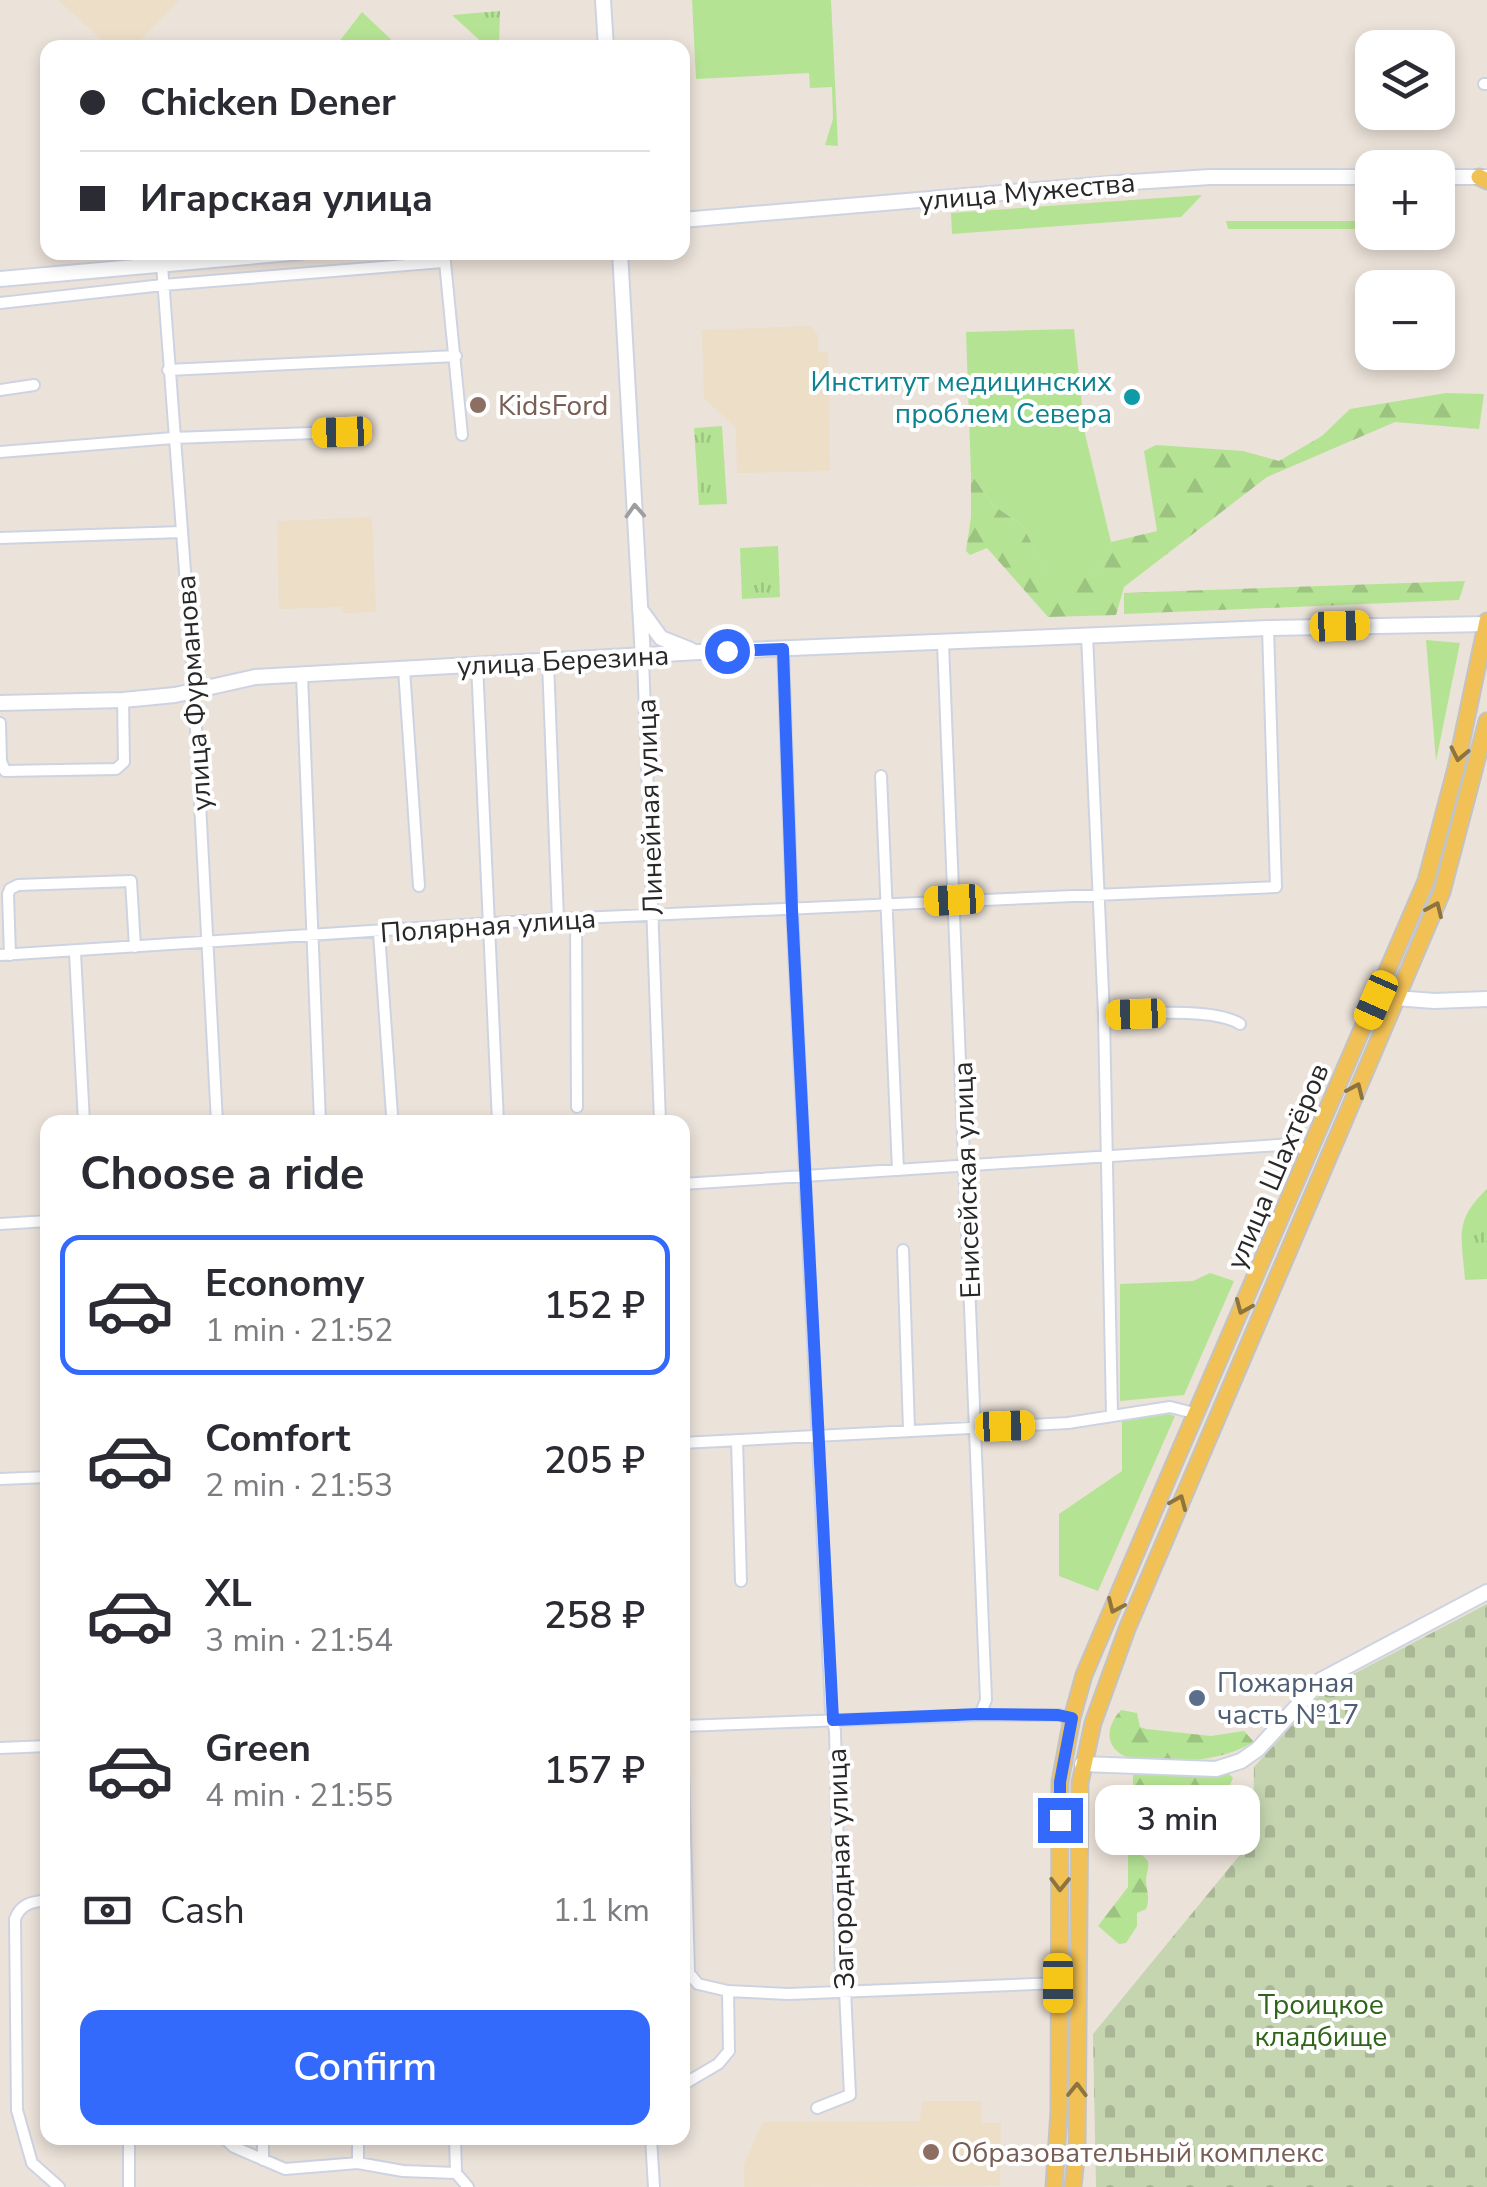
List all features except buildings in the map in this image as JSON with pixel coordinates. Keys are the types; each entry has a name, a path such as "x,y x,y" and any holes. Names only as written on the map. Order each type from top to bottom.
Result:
{"main road":[{"name":"улица Шахтёров","path":"1054,2187 1059,2112 1060,1782 1084,1674 1426,880 1452,785 1487,623"},
{"name":"улица Шахтёров","path":"1073,2187 1077,2148 1082,1764 1093,1723 1126,1628 1183,1492 1442,892 1487,721"}],"street":[{"path":"603,0 606,40"},
{"name":"улица Мужества","path":"690,219 1132,182 1355,177"},
{"path":"1455,177 1484,178"},
{"path":"0,279 216,260"},
{"path":"0,302 414,260"},
{"path":"444,260 462,435"},
{"name":"Линейная улица","path":"620,260 643,658 660,1115"},
{"name":"улица Фурманова","path":"162,265 194,691 217,1115"},
{"path":"168,370 456,356"},
{"path":"0,390 34,385"},
{"path":"0,452 174,438 342,432"},
{"path":"0,538 182,532"},
{"path":"640,609 661,638 674,646 699,652"},
{"name":"улица Березина","path":"0,703 123,700 194,691 231,681 302,675 699,652 1268,628 1487,623"},
{"name":"Полярная улица","path":"5,955 576,918 1276,887 1268,628"},
{"path":"1087,635 1104,1015 1112,1416"},
{"name":"Енисейская улица","path":"944,644 986,1700 980,1714"},
{"name":"Загородная улица","path":"783,649 792,910 850,2094 817,2108"},
{"path":"548,662 558,920"},
{"path":"477,664 498,1115"},
{"path":"404,669 418,886"},
{"path":"302,675 320,1115"},
{"path":"0,723 5,771 116,770 124,762 123,700"},
{"path":"881,776 898,1170"},
{"path":"5,955 8,894 18,885 131,881 135,947"},
{"path":"576,918 577,1107"},
{"path":"380,933 392,1115"},
{"path":"75,952 84,1115"},
{"path":"1396,998 1487,999"},
{"path":"1104,1015 1170,1013 1228,1018 1240,1024"},
{"path":"690,1183 1295,1144 1309,1153"},
{"path":"0,1224 40,1222"},
{"path":"903,1250 909,1430"},
{"path":"690,1442 1068,1423 1170,1406 1198,1414"},
{"path":"737,1440 741,1581"},
{"path":"0,1479 40,1477"},
{"path":"1082,1764 1216,1770 1241,1760 1258,1749 1321,1680 1487,1592"},
{"path":"690,1728 980,1714 1072,1718"},
{"path":"0,1748 40,1746"},
{"path":"40,1901 22,1907 15,1919 17,2110 32,2163 59,2187"},
{"path":"690,1973 698,1984 728,1991 789,1994 1058,1983"},
{"path":"690,2080 718,2064 729,2051 728,1991"},
{"path":"0,2008 15,2008"},
{"path":"129,2145 130,2187"},
{"path":"232,2145 285,2169 358,2163 403,2171 456,2172"},
{"path":"263,2145 263,2160"},
{"path":"358,2145 358,2163"},
{"path":"455,2145 456,2172 468,2187"},
{"path":"652,2145 654,2187"}],"shaded area":[{"path":"58,0 179,0 141,40 102,40"},
{"path":"811,326 818,336 818,352 828,352 830,471 737,473 736,428 704,398 702,330"},
{"path":"372,517 376,612 343,613 342,607 279,609 277,521"},
{"path":"922,2101 981,2101 981,2123 1001,2123 1000,2186 744,2187 744,2164 763,2122 920,2121"}],"green space":[{"path":"692,0 831,0 838,146 825,145 833,119 832,87 810,88 809,73 696,79"},
{"path":"500,11 499,40 479,40 452,15"},
{"path":"362,12 392,40 340,40"},
{"path":"1202,195 1181,217 952,234 951,213"},
{"path":"1226,221 1355,221 1355,229 1228,229"},
{"path":"1074,329 1085,434 1111,542 1106,567 1050,579 1022,525 993,505 971,474 966,332"},
{"path":"1446,393 1484,394 1479,429 1395,422 1267,477 1124,587 1116,615 1048,617 987,548 970,555 966,551 971,474 993,505 1022,525 1050,578 1105,567 1111,542 1157,531 1144,451 1156,445 1243,451 1279,461 1322,436 1350,409"},
{"path":"722,426 727,504 699,505 694,428"},
{"path":"778,546 780,597 742,599 740,548"},
{"path":"1465,581 1459,600 1124,614 1124,593"},
{"path":"1426,640 1460,643 1436,761"},
{"path":"1487,1189 1487,1279 1465,1280 1464,1221"},
{"path":"1210,1273 1234,1281 1184,1395 1120,1401 1120,1284 1193,1281"},
{"path":"1165,1413 1175,1416 1098,1591 1059,1576 1059,1514 1122,1471 1122,1420"},
{"name":"Троицкое кладбище","path":"1487,1604 1487,2187 1096,2187 1093,2034 1253,1839 1254,1767 1325,1689"},
{"path":"1121,1710 1137,1713 1140,1727 1146,1729 1211,1736 1244,1731 1254,1742 1225,1754 1193,1760 1129,1758 1115,1749 1110,1737 1112,1723"},
{"path":"1133,1774 1229,1774 1233,1778 1225,1796 1190,1792 1190,1810 1152,1810 1152,1838 1133,1838"},
{"path":"1128,1853 1140,1853 1148,1861 1148,1902 1146,1909 1137,1913 1137,1926 1126,1943 1119,1944 1098,1926 1128,1887"}],"place":[{"name":"Институт медицинских проблем Севера","path":"1132,397"},
{"name":"KidsFord","path":"478,405"},
{"name":"Пожарная часть №17","path":"1197,1698"},
{"name":"Образовательный комплекс","path":"931,2152"}],"route":[{"path":"727,651 783,649 792,910 833,1720 980,1714 1072,1718 1064,1748 1060,1820"}]}
